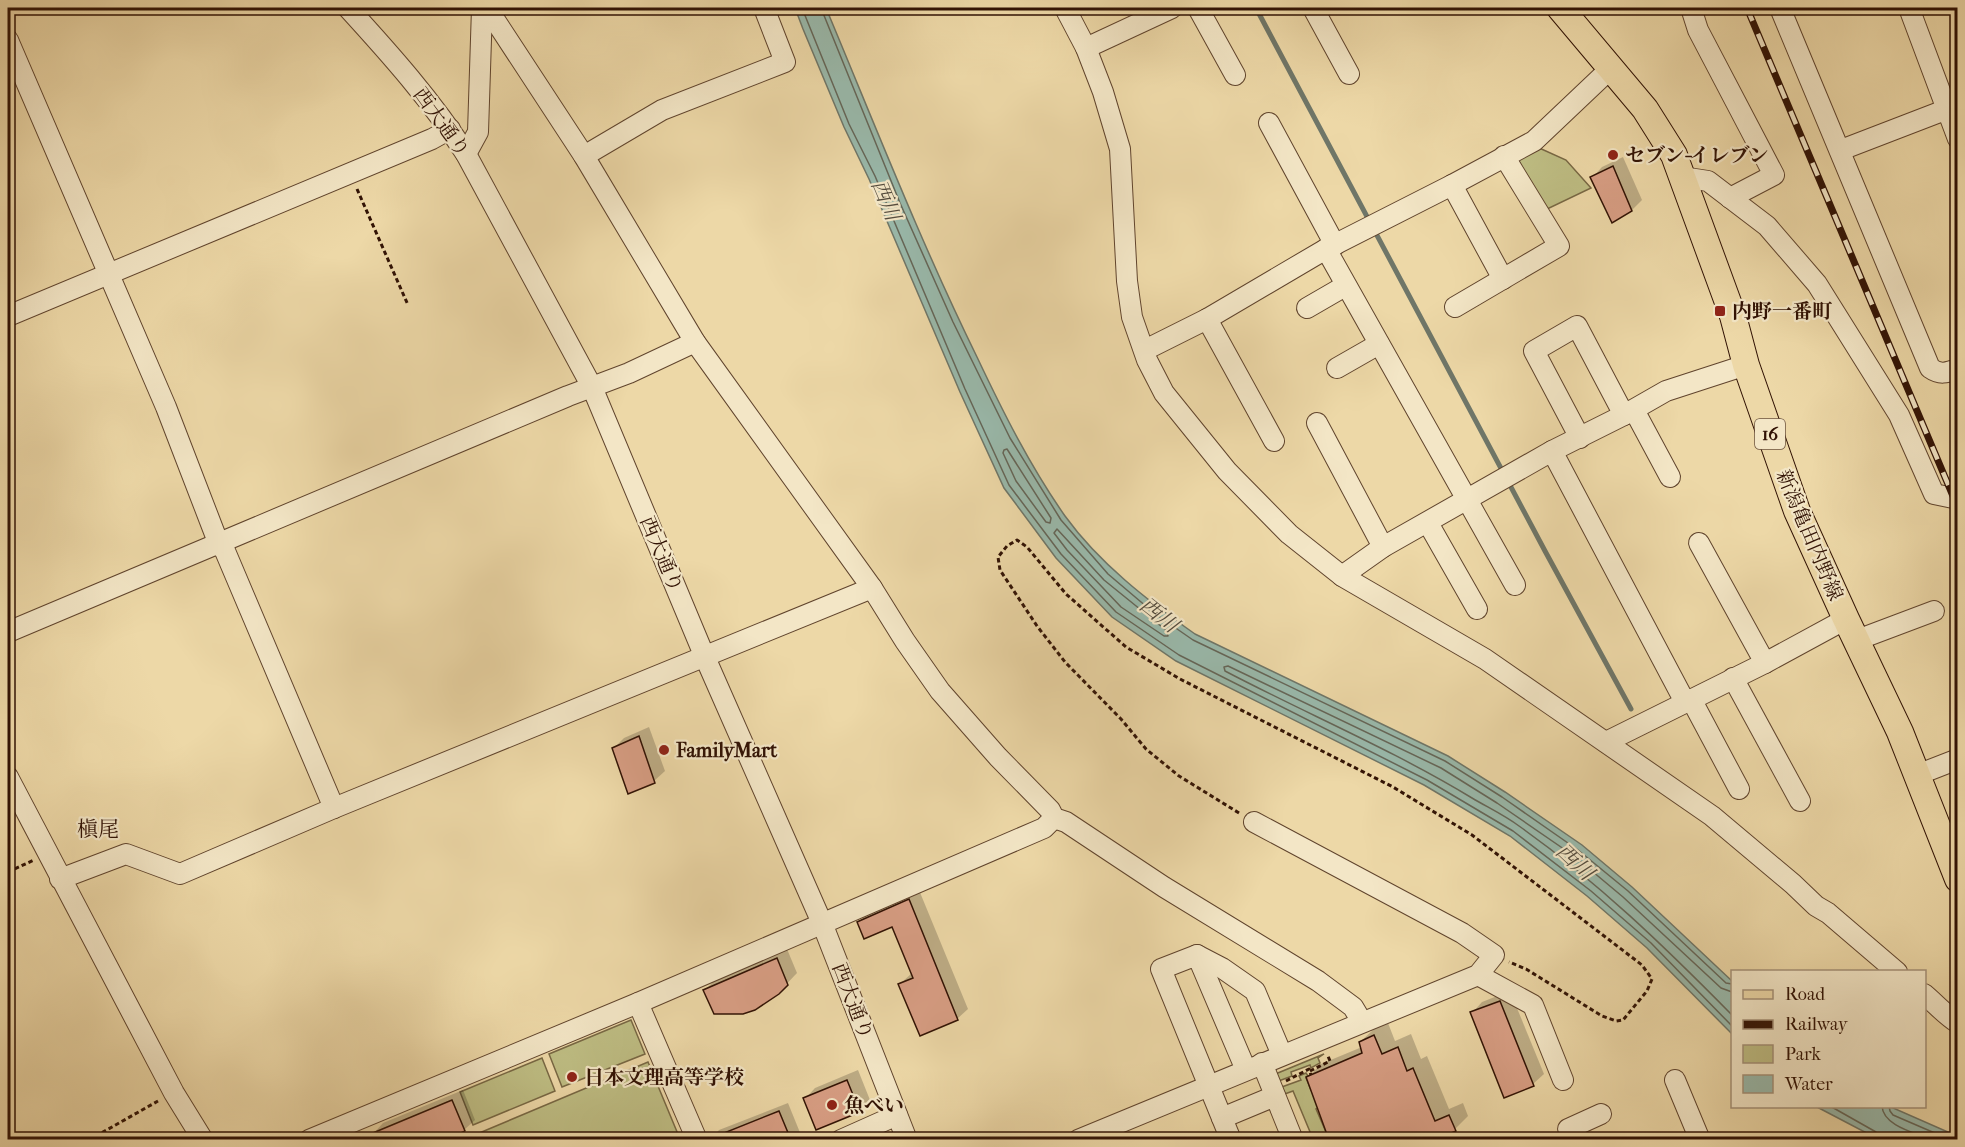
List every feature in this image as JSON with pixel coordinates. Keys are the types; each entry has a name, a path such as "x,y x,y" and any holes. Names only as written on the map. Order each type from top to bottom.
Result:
{"main road":[{"name":"新潟亀田内野線","path":"1560,8 1645,109 1674,155 1733,316 1746,365 1797,512 1900,732 1958,879"}],"street":[{"name":"西大通り","path":"348,8 395,59 450,129 466,154 592,387 704,655 822,923 907,1140"},
{"path":"466,154 478,132 482,8"},
{"path":"487,8 584,156 696,342 872,588 940,691 998,757 1050,810 1054,818 1066,822 1164,887 1318,981 1353,1007 1362,1022"},
{"path":"584,156 662,110 785,62 764,8"},
{"path":"1065,8 1086,48 1103,92 1120,149 1127,281 1132,317 1164,393 1227,471 1289,534 1342,576 1485,659 1712,816 1895,970"},
{"path":"1086,48 1172,8"},
{"path":"1198,8 1235,75"},
{"path":"1313,8 1349,74"},
{"path":"1691,8 1698,30 1774,175 1730,198"},
{"path":"1780,8 1930,368 1945,374 1958,369"},
{"path":"1909,8 1953,107 1958,139"},
{"path":"8,39 166,407 218,542 225,551 334,808"},
{"path":"1145,350 1207,319 1330,247 1534,141 1610,69"},
{"path":"1841,150 1953,107"},
{"path":"1269,123 1330,247 1345,286 1515,585"},
{"path":"8,316 432,139 450,129"},
{"path":"1455,307 1559,246 1504,156"},
{"path":"1682,177 1708,182 1767,226 1817,284 1899,415 1934,494 1958,499"},
{"path":"1452,185 1503,279"},
{"path":"1307,308 1345,286"},
{"path":"1207,319 1274,441"},
{"path":"1580,438 1534,351 1577,326 1670,477"},
{"path":"8,632 218,542 629,373 696,342"},
{"path":"1337,368 1379,344"},
{"path":"1342,576 1383,547 1552,451 1629,413 1666,391 1746,365"},
{"path":"1317,423 1383,547"},
{"path":"1552,451 1688,701 1739,789"},
{"path":"1428,523 1477,609"},
{"path":"1699,543 1765,663"},
{"path":"60,879 126,854 180,874 704,655 872,588"},
{"path":"1605,742 1765,663 1851,629 1934,611"},
{"path":"1733,678 1800,801"},
{"path":"1917,775 1958,759"},
{"path":"8,777 46,854 174,1093 203,1140"},
{"path":"309,1140 638,1003 1044,828 1054,818"},
{"path":"1078,1140 1478,975 1494,956 1462,933 1254,822"},
{"path":"1231,1140 1161,969 1197,955 1222,968 1255,991 1282,1055"},
{"path":"1197,955 1254,1067 1277,1090 1289,1138"},
{"path":"1478,975 1533,1005 1563,1080"},
{"path":"1926,996 1958,1023"},
{"path":"638,1003 697,1140"},
{"path":"1675,1080 1700,1140"},
{"path":"1222,1118 1277,1090"},
{"path":"1568,1128 1601,1114"},
{"path":"841,1140 897,1115"}],"path":[{"path":"350,172 408,305"},
{"path":"1254,822 1179,776 1146,749 1121,719 1065,662 1037,626 1000,570 998,557 1007,546 1017,540 1028,547 1066,594 1126,647 1180,679 1393,787 1472,835 1642,965 1652,979 1647,991 1623,1020 1616,1021 1602,1016 1526,969 1494,956"},
{"path":"8,872 46,854"},
{"path":"1277,1090 1296,1077 1295,1075 1309,1069 1311,1073 1322,1064"},
{"path":"89,1140 174,1093"}],"green space":[{"path":"1537,147 1566,160 1591,188 1543,211 1518,159"},
{"path":"631,1020 645,1054 562,1087 549,1054"},
{"path":"1324,1054 1318,1058 1320,1063 1311,1068 1310,1065 1291,1072 1292,1076 1276,1082 1273,1075"},
{"path":"542,1058 555,1091 473,1125 460,1092"},
{"path":"648,1062 680,1139 465,1139"},
{"path":"1306,1073 1311,1090 1330,1103 1316,1109 1329,1139 1313,1139 1293,1091 1282,1095 1279,1088 1301,1080 1299,1076"}],"water":[{"name":"西川","path":"795,8 826,8 956,314 997,398 1052,497 1093,550 1142,595 1195,634 1448,756 1582,845 1632,887 1731,980 1731,1033 1647,948 1587,896 1510,836 1424,785 1176,661 1112,617 1056,558 1004,488"},
{"path":"1819,1108 1893,1108 1957,1136 1957,1139 1878,1139"}],"building":[{"path":"1613,166 1632,211 1612,223 1590,177"},
{"path":"639,736 655,783 628,794 612,748"},
{"path":"909,899 958,1020 920,1036 898,984 913,978 892,927 864,939 857,922"},
{"path":"777,958 788,985 779,994 755,1010 743,1014 714,1014 703,990"},
{"path":"1500,1001 1534,1086 1504,1098 1470,1012"},
{"path":"1374,1035 1382,1054 1398,1047 1407,1071 1413,1068 1435,1121 1449,1115 1456,1131 1434,1140 1329,1140 1306,1077 1362,1053 1359,1042"},
{"name":"魚べい","path":"847,1080 860,1112 816,1130 803,1098"},
{"path":"452,1100 465,1131 446,1140 356,1140"},
{"path":"779,1111 791,1140 709,1140 709,1139"}],"waterway":[{"path":"1256,8 1631,709"}],"railway":[{"path":"1747,8 1958,508"}],"place":[{"name":"セブン-イレブン","path":"1613,155"},
{"name":"内野一番町","path":"1720,311"},
{"name":"FamilyMart","path":"664,750"},
{"name":"日本文理高等学校","path":"572,1077"},
{"name":"魚べい","path":"832,1105"}],"district":[{"name":"槇尾","path":"98,829"}]}
